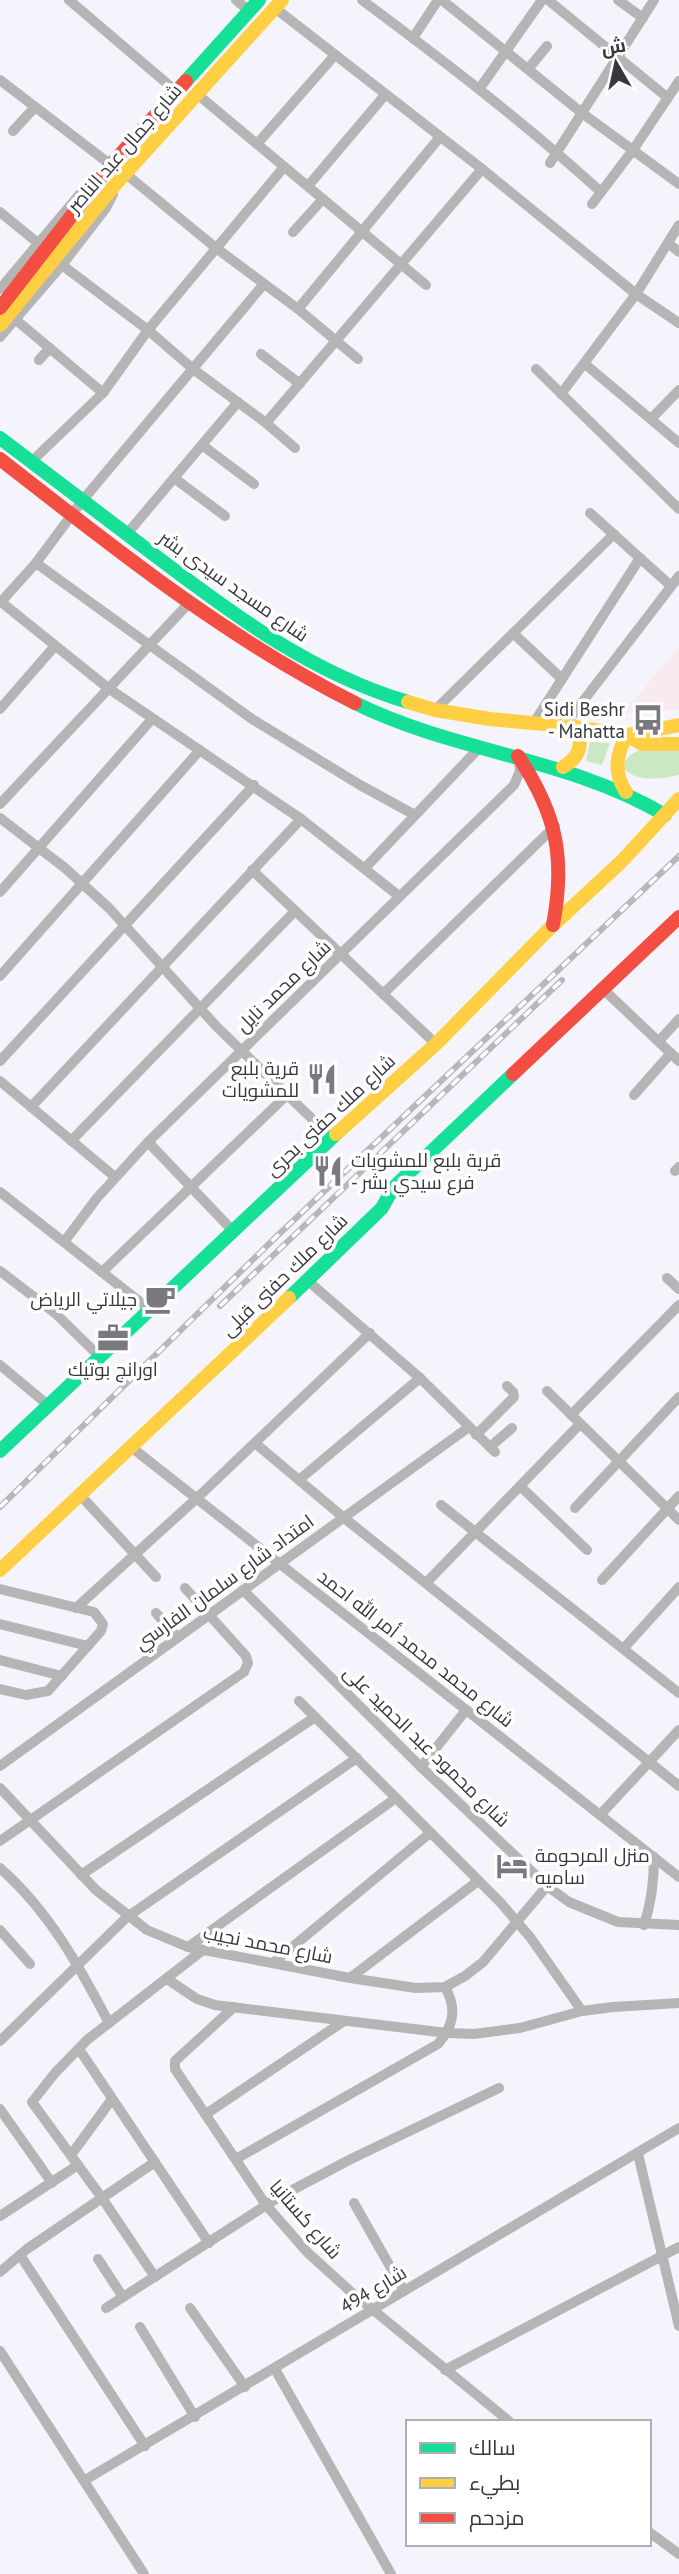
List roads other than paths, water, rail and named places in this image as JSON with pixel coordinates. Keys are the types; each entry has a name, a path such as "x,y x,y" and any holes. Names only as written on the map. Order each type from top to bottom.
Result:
{"street":[{"path":"69,0 177,92"},
{"path":"236,0 249,11"},
{"name":"شارع جمال عبد الناصر","path":"0,308 108,170 259,0"},
{"path":"362,0 480,88 558,152 601,192"},
{"path":"413,38 440,0 529,68 582,113 679,184"},
{"path":"480,88 542,0"},
{"path":"548,0 668,98"},
{"path":"618,0 643,18"},
{"path":"550,163 654,0"},
{"path":"278,4 335,55 482,169 636,294 679,323"},
{"name":"شارع جمال عبد الناصر","path":"0,325 114,186 278,4"},
{"path":"529,68 547,46"},
{"path":"257,144 335,55"},
{"path":"0,80 108,170 83,190 0,289"},
{"path":"592,204 633,150 679,81"},
{"path":"197,94 426,285"},
{"path":"307,186 386,95"},
{"path":"13,131 35,107"},
{"path":"298,309 359,231 440,137"},
{"path":"31,462 103,393 148,330 284,167"},
{"path":"266,423 482,169"},
{"path":"126,174 358,359"},
{"path":"0,337 62,265 106,208 114,186"},
{"path":"293,232 323,199"},
{"path":"0,212 38,243"},
{"path":"561,394 636,294 679,225"},
{"path":"668,243 679,252"},
{"path":"62,265 295,448"},
{"path":"263,285 82,501 36,563 0,603 108,688 254,785 399,896"},
{"path":"15,319 103,393"},
{"path":"39,360 50,348"},
{"path":"261,354 300,384"},
{"path":"585,365 679,443"},
{"path":"536,369 679,509"},
{"path":"651,419 679,390"},
{"path":"126,535 238,402"},
{"name":"شارع مسجد سيدى بشر","path":"0,438 191,584 272,640 310,662 391,697 435,710 627,735 679,725"},
{"path":"202,446 254,484"},
{"name":"شارع مسجد سيدى بشر","path":"0,459 185,601 273,657 361,705 420,729 563,767 625,792 665,816"},
{"path":"174,478 225,516"},
{"path":"590,513 671,586"},
{"path":"435,710 614,534"},
{"path":"533,724 639,558"},
{"path":"36,563 148,646 294,746 415,815"},
{"path":"563,767 576,758 580,750 580,733 569,726 679,576"},
{"path":"0,804 148,646 185,601 191,584"},
{"path":"513,633 562,679"},
{"path":"0,709 54,647"},
{"path":"0,892 152,719"},
{"path":"625,792 619,781 616,763 618,750 627,735 642,744 679,744"},
{"path":"365,868 480,747"},
{"path":"0,976 200,750"},
{"path":"518,756 540,789 555,826 561,876 554,925"},
{"name":"شارع محمد نايل","path":"64,1242 115,1177 148,1142 514,785 520,771 518,756"},
{"path":"0,1061 254,785"},
{"name":"شارع ملك حفنى بحرى","path":"0,1451 332,1138 436,1044 622,861 679,799"},
{"path":"0,818 82,883 126,926 241,1051 332,1138"},
{"path":"31,1107 301,819"},
{"path":"383,994 555,826"},
{"path":"252,870 436,1044"},
{"path":"71,1141 295,911"},
{"name":"شارع ملك حفنى قبلى","path":"0,1570 382,1208 393,1188 679,917"},
{"path":"603,989 675,1057 634,1095"},
{"path":"659,1041 679,1019"},
{"path":"0,1081 115,1177"},
{"path":"102,1272 287,1095"},
{"path":"148,1142 233,1231"},
{"path":"0,1192 149,1309"},
{"path":"2,1276 55,1313 100,1357"},
{"path":"667,1278 679,1289"},
{"path":"307,1280 420,1378 493,1450 512,1428"},
{"path":"571,1415 679,1305"},
{"path":"76,1608 197,1498 370,1333"},
{"path":"0,1365 48,1405"},
{"path":"299,1480 420,1378"},
{"name":"امتداد شارع سلمان الفارسي","path":"0,1766 343,1517 473,1431 514,1397 507,1386"},
{"path":"547,1391 679,1520"},
{"path":"575,1508 679,1397"},
{"path":"426,1583 580,1424"},
{"path":"255,1443 343,1517 679,1786"},
{"name":"شارع محمد محمد أمر الله احمد","path":"131,1447 679,1877"},
{"path":"520,1486 587,1550"},
{"path":"81,1496 156,1577"},
{"path":"602,1580 679,1496"},
{"path":"441,1505 679,1693"},
{"path":"624,1648 679,1587"},
{"path":"0,1841 244,1672 248,1663 246,1656 185,1588"},
{"path":"0,1589 94,1612 103,1624 101,1631 53,1686 41,1694 26,1695 0,1689"},
{"name":"شارع محمود عبد الحميد على","path":"243,1590 421,1767 547,1886 569,1902 618,1922 679,1925"},
{"path":"156,1613 177,1637"},
{"path":"0,1624 88,1646"},
{"path":"0,1660 62,1675"},
{"path":"299,1701 518,1922 582,2011"},
{"path":"421,1767 466,1710"},
{"path":"81,1875 315,1717"},
{"path":"600,1815 679,1730"},
{"path":"0,2041 127,1917 357,1758"},
{"name":"شارع محمد نجيب","path":"0,1788 81,1875 127,1917 147,1930 188,1947 203,1950 350,1978 416,1988 445,1987"},
{"path":"188,1947 396,1798"},
{"path":"273,1963 430,1833"},
{"path":"644,1925 651,1903 654,1857"},
{"path":"0,1868 44,1915 78,1965 109,2023"},
{"path":"350,1978 478,1881"},
{"path":"236,2158 426,2052 447,2033 452,2022 451,1997 445,1987 483,1962 547,1886"},
{"path":"2,1935 30,1964"},
{"path":"155,2277 32,2102 79,2049 203,1950"},
{"path":"167,1979 197,1999 215,2005 447,2033 474,2034 520,2028 582,2011 679,2003"},
{"name":"شارع كستانيا","path":"234,2007 174,2063 175,2069 266,2205 321,2265 508,2420"},
{"path":"205,2114 344,2021"},
{"path":"79,2049 209,2243"},
{"path":"106,2308 266,2205 340,2164 499,2088"},
{"path":"71,2155 112,2099"},
{"path":"0,2109 52,2183"},
{"name":"شارع 494","path":"85,2480 679,2128"},
{"path":"638,2154 679,2326"},
{"path":"0,2272 20,2255 155,2162"},
{"path":"0,2216 78,2165"},
{"path":"354,2203 404,2291"},
{"path":"445,2370 679,2247"},
{"path":"20,2255 145,2446"},
{"path":"98,2259 123,2297"},
{"path":"190,2308 245,2387"},
{"path":"141,2327 195,2417"},
{"path":"0,2351 144,2574"},
{"path":"275,2369 391,2574"},
{"path":"651,2533 679,2554"}],"railway":[{"path":"0,1507 277,1236 679,856"},
{"path":"220,1306 562,980"}],"place":[{"name":"Sidi Beshr - Mahatta","path":"648,720"},
{"name":"قرية بلبع للمشويات","path":"322,1079"},
{"name":"قرية بلبع للمشويات - فرع سيدي بشر","path":"328,1171"},
{"name":"جيلاتي الرياض","path":"160,1299"},
{"name":"اورانج بوتيك","path":"113,1338"},
{"name":"منزل المرحومة ساميه","path":"512,1866"}]}
